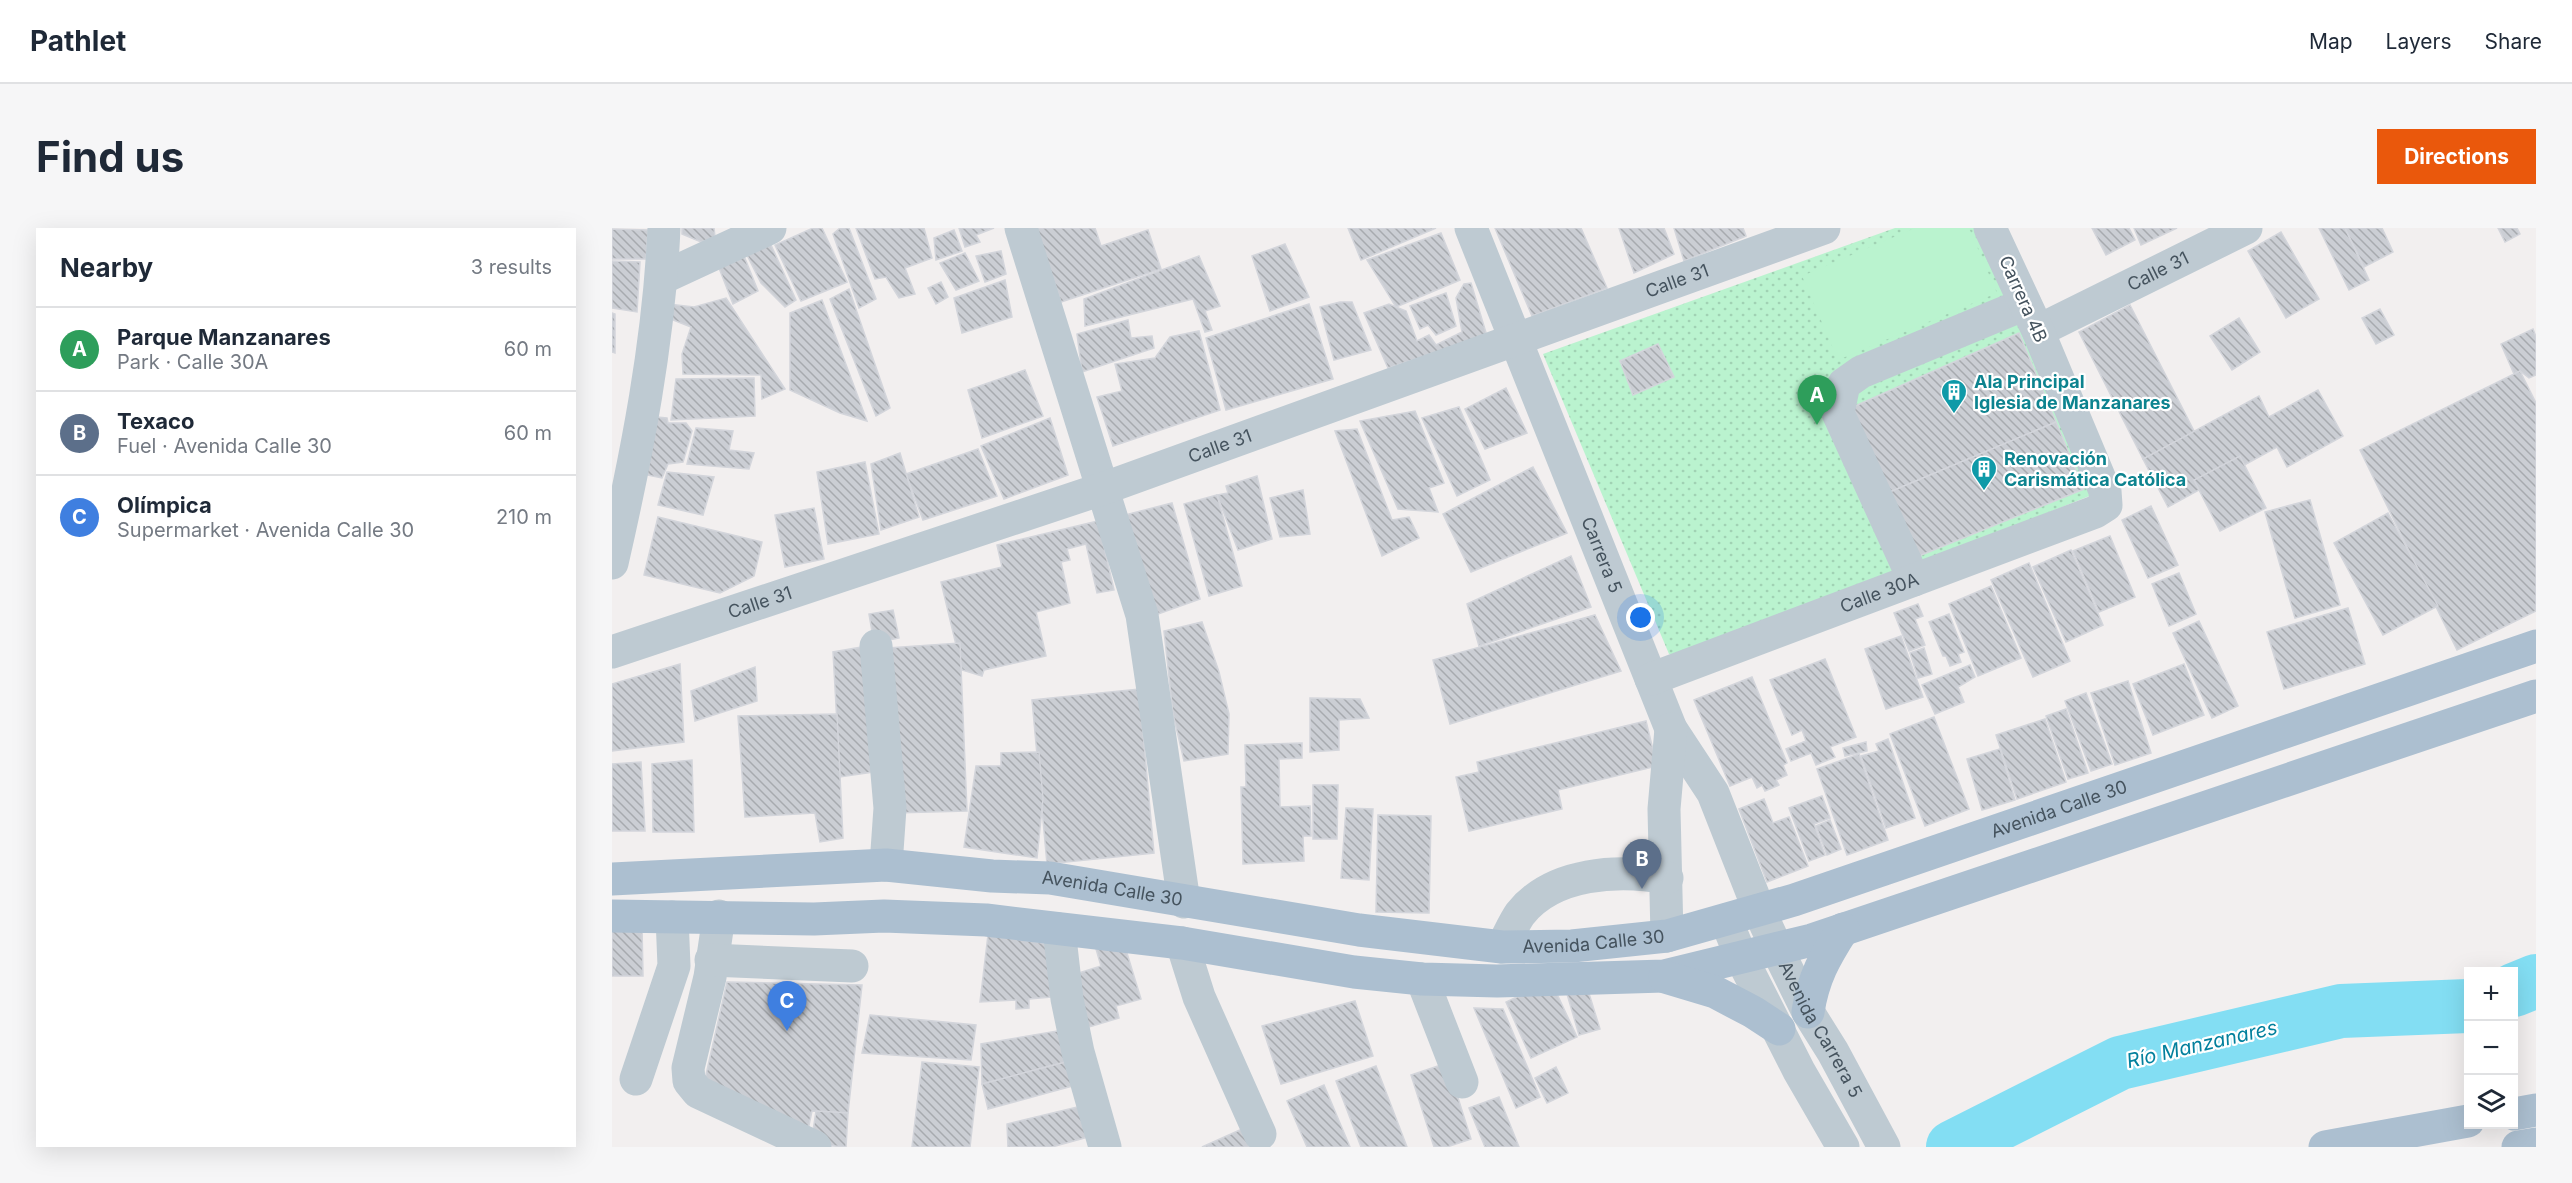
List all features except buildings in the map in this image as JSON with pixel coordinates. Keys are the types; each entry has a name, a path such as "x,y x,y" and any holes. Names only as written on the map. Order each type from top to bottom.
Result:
{"main road":[{"name":"Avenida Calle 30","path":"612,879 886,865 992,876 1050,878 1359,930 1502,947 1572,946 1667,936 1759,910 2536,646"},
{"name":"Avenida Calle 30","path":"612,916 814,919 884,916 986,920 1182,944 1354,972 1422,979 1497,981 1664,976 1742,959 1843,929 2536,696"},
{"path":"1808,1012 1812,987 1825,956 1843,929"},
{"path":"1664,976 1715,992 1779,1029"},
{"path":"2518,1113 2536,1110"},
{"path":"2325,1147 2464,1122"},
{"path":"2518,1147 2536,1144"}],"street":[{"path":"612,564 632,477 662,278 664,228"},
{"path":"662,278 770,228"},
{"path":"1021,228 1142,615 1184,902"},
{"name":"Carrera 5","path":"1471,228 1671,729 1713,793 1759,910"},
{"name":"Calle 31","path":"612,652 1102,489 1824,228"},
{"name":"Carrera 4B","path":"1990,228 2105,491 2106,505"},
{"name":"Calle 31","path":"1914,580 1838,413 1844,384 1861,372 2031,318 2202,238 2246,228"},
{"name":"Calle 30A","path":"1651,679 2095,512 2106,505"},
{"path":"876,646 890,808 886,865"},
{"path":"1667,936 1664,809 1671,729"},
{"path":"1502,947 1520,914 1546,892 1575,879 1639,873 1667,878"},
{"name":"Avenida Carrera 5","path":"1759,910 1808,1012 1833,1052 1884,1147"},
{"path":"719,916 710,977 688,1068 689,1080 698,1092 815,1147"},
{"path":"636,1079 674,966 672,917"},
{"name":"Avenida Carrera 5","path":"1726,920 1742,959 1799,1071 1839,1139"},
{"path":"1059,928 1069,1010 1078,1052 1105,1147"},
{"path":"1182,944 1199,997 1260,1134"},
{"path":"711,960 852,966"},
{"path":"1422,979 1462,1082"}],"green space":[{"path":"1895,228 1980,228 2092,495 1692,655 1669,654 1543,354"},
{"path":"1915,228 1969,228 1997,293 1838,360 1802,276"}],"waterway":[{"name":"Río Manzanares","path":"2518,988 2536,981"},
{"name":"Río Manzanares","path":"1953,1147 2120,1063 2341,1011 2464,1006"}],"place":[{"name":"Ala Principal Iglesia de Manzanares","path":"1954,415"},
{"name":"Parque Manzanares","path":"1817,425"},
{"name":"Renovación Carismática Católica","path":"1984,492"},
{"name":"Texaco","path":"1642,889"},
{"name":"Olímpica","path":"787,1031"}]}
